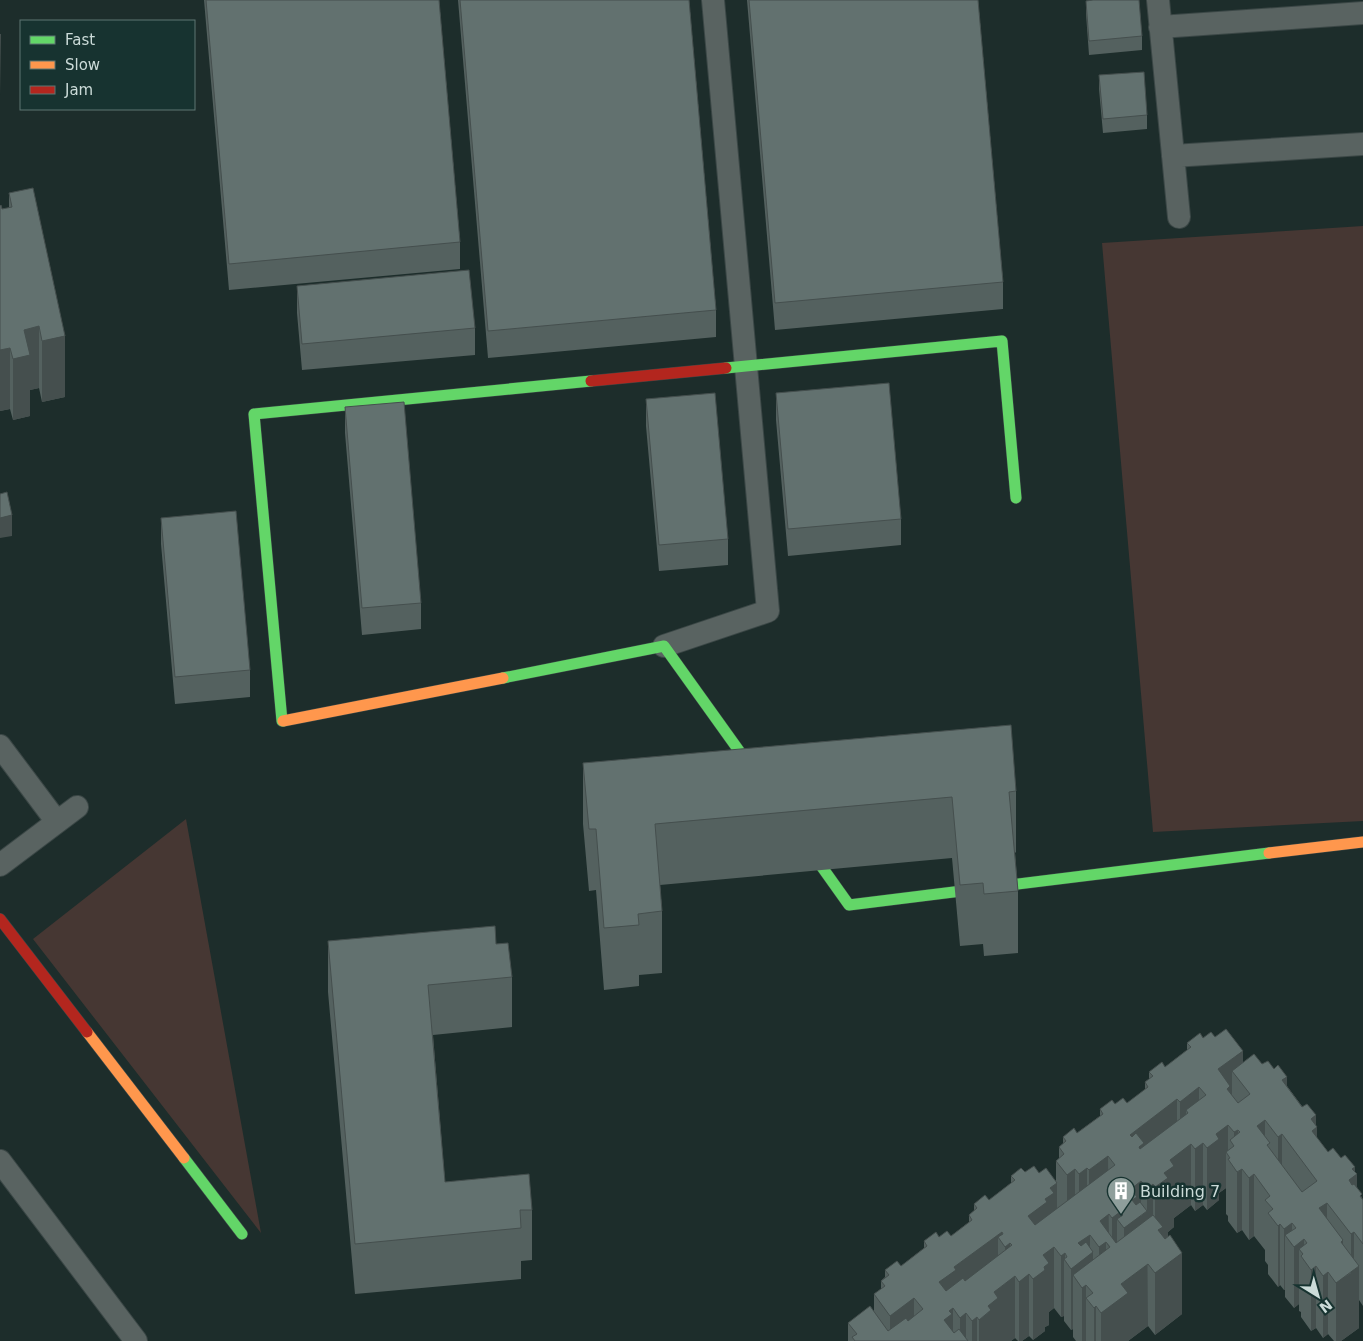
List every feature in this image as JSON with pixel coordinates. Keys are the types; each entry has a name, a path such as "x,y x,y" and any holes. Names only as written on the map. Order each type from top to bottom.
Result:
{"street":[{"path":"712,0 746,366 768,611 664,646 282,721 254,414 746,366 1002,341 1016,498"},
{"path":"1158,0 1180,217"},
{"path":"1160,27 1363,13"},
{"path":"1173,156 1363,144"},
{"path":"664,646 769,793"},
{"path":"0,746 57,822"},
{"path":"0,865 77,807"},
{"path":"798,833 849,905 1363,842"},
{"path":"0,919 242,1234"},
{"path":"0,1161 136,1341"}],"shaded area":[{"path":"1363,226 1363,821 1153,832 1102,243"},
{"path":"186,819 261,1233 33,939"}],"building":[{"path":"206,0 439,0 460,242 229,264"},
{"path":"460,0 689,0 716,310 488,331"},
{"path":"749,0 978,0 1003,282 775,303"},
{"path":"1139,0 1142,36 1089,41 1086,1"},
{"path":"1144,72 1147,115 1103,119 1099,75"},
{"path":"33,188 65,336 42,341 39,326 24,330 30,355 13,359 10,348 0,350 0,206 2,209 12,207 9,193"},
{"path":"469,270 475,328 302,344 297,286"},
{"path":"889,383 901,519 788,529 776,393"},
{"path":"715,393 728,539 659,545 646,399"},
{"path":"404,402 421,603 362,608 345,407"},
{"path":"7,492 12,515 0,518 0,494"},
{"path":"236,511 250,670 175,677 161,518"},
{"path":"1011,725 1016,791 1009,792 1018,891 984,894 983,883 960,885 952,797 655,824 662,911 638,914 639,925 604,928 596,829 589,829 583,763"},
{"path":"495,926 496,944 508,943 512,977 428,985 445,1182 529,1174 532,1210 520,1210 521,1228 355,1244 328,941"},
{"path":"1226,1029 1243,1051 1218,1069 1230,1086 1227,1089 1238,1103 1250,1094 1232,1071 1254,1054 1262,1064 1268,1061 1274,1069 1278,1065 1287,1077 1282,1080 1302,1107 1307,1104 1316,1115 1311,1119 1317,1127 1312,1131 1328,1152 1333,1148 1341,1158 1345,1155 1355,1167 1352,1169 1357,1174 1349,1180 1362,1194 1360,1196 1363,1200 1363,1244 1354,1232 1351,1234 1327,1203 1319,1208 1343,1240 1341,1242 1359,1266 1336,1283 1328,1272 1323,1276 1316,1266 1311,1270 1301,1256 1303,1254 1299,1249 1307,1243 1304,1239 1294,1247 1285,1235 1296,1228 1292,1223 1284,1229 1280,1224 1278,1226 1268,1213 1273,1209 1265,1200 1270,1196 1254,1174 1249,1178 1242,1169 1237,1172 1228,1159 1230,1158 1226,1152 1234,1146 1230,1140 1240,1132 1238,1130 1234,1132 1228,1125 1216,1134 1219,1139 1207,1148 1203,1143 1195,1149 1191,1144 1170,1160 1174,1166 1164,1173 1168,1178 1155,1187 1153,1184 1147,1189 1141,1181 1131,1189 1137,1197 1132,1200 1136,1205 1140,1202 1147,1211 1124,1228 1117,1219 1123,1215 1120,1212 1112,1218 1109,1214 1100,1221 1116,1243 1153,1215 1163,1227 1158,1230 1165,1239 1170,1235 1182,1253 1155,1273 1148,1264 1121,1284 1128,1293 1101,1313 1086,1298 1093,1293 1086,1285 1082,1288 1073,1275 1110,1247 1106,1242 1099,1247 1090,1235 1078,1243 1081,1246 1086,1242 1093,1252 1071,1269 1064,1259 1067,1257 1065,1253 1061,1256 1054,1247 1043,1255 1049,1263 1044,1267 1045,1270 1033,1279 1029,1274 1019,1282 1015,1276 994,1292 998,1298 988,1306 991,1310 979,1320 977,1317 972,1321 966,1313 960,1318 953,1308 949,1311 952,1314 944,1320 954,1333 959,1329 968,1341 855,1341 852,1337 857,1334 848,1323 870,1306 888,1331 906,1318 908,1321 923,1309 914,1298 890,1316 874,1294 885,1286 881,1281 889,1275 885,1270 897,1261 901,1266 927,1246 924,1241 936,1232 939,1237 947,1231 951,1236 972,1220 969,1215 977,1208 974,1204 985,1195 989,1200 1015,1180 1011,1176 1021,1168 1025,1172 1034,1166 1039,1173 1046,1168 1057,1183 1050,1188 1054,1193 1045,1199 1047,1202 1028,1216 1035,1225 1115,1165 1108,1156 1089,1170 1087,1168 1079,1174 1075,1169 1067,1175 1056,1161 1064,1154 1059,1147 1066,1141 1063,1137 1074,1128 1077,1133 1103,1114 1100,1109 1112,1100 1115,1104 1123,1098 1127,1103 1148,1087 1145,1082 1153,1076 1149,1072 1162,1062 1165,1067 1191,1047 1187,1043 1200,1033 1203,1038 1211,1032 1215,1037","holes":["1199,1087 1206,1095 1186,1110 1188,1113 1140,1149 1139,1147 1144,1143 1136,1133 1132,1137 1130,1135 1177,1099 1180,1102","1265,1120 1278,1137 1282,1134 1317,1181 1302,1192 1267,1145 1270,1143 1257,1126","1002,1232 1003,1234 998,1237 1005,1247 1010,1243 1012,1245 965,1281 963,1278 946,1291 939,1282 956,1270 954,1267"]}],"traffic: fast":[{"path":"726,368 1002,341 1016,498"},
{"path":"283,721 254,414 591,381"},
{"path":"503,678 664,646 760,780"},
{"path":"802,839 849,905 1269,853"},
{"path":"184,1158 242,1234"}],"traffic: slow":[{"path":"283,721 503,678"},
{"path":"1269,853 1363,842"},
{"path":"87,1032 184,1158"}],"traffic: jam":[{"path":"591,381 726,368"},
{"path":"0,919 87,1032"}],"place":[{"name":"Building 7","path":"1121,1215"}]}
